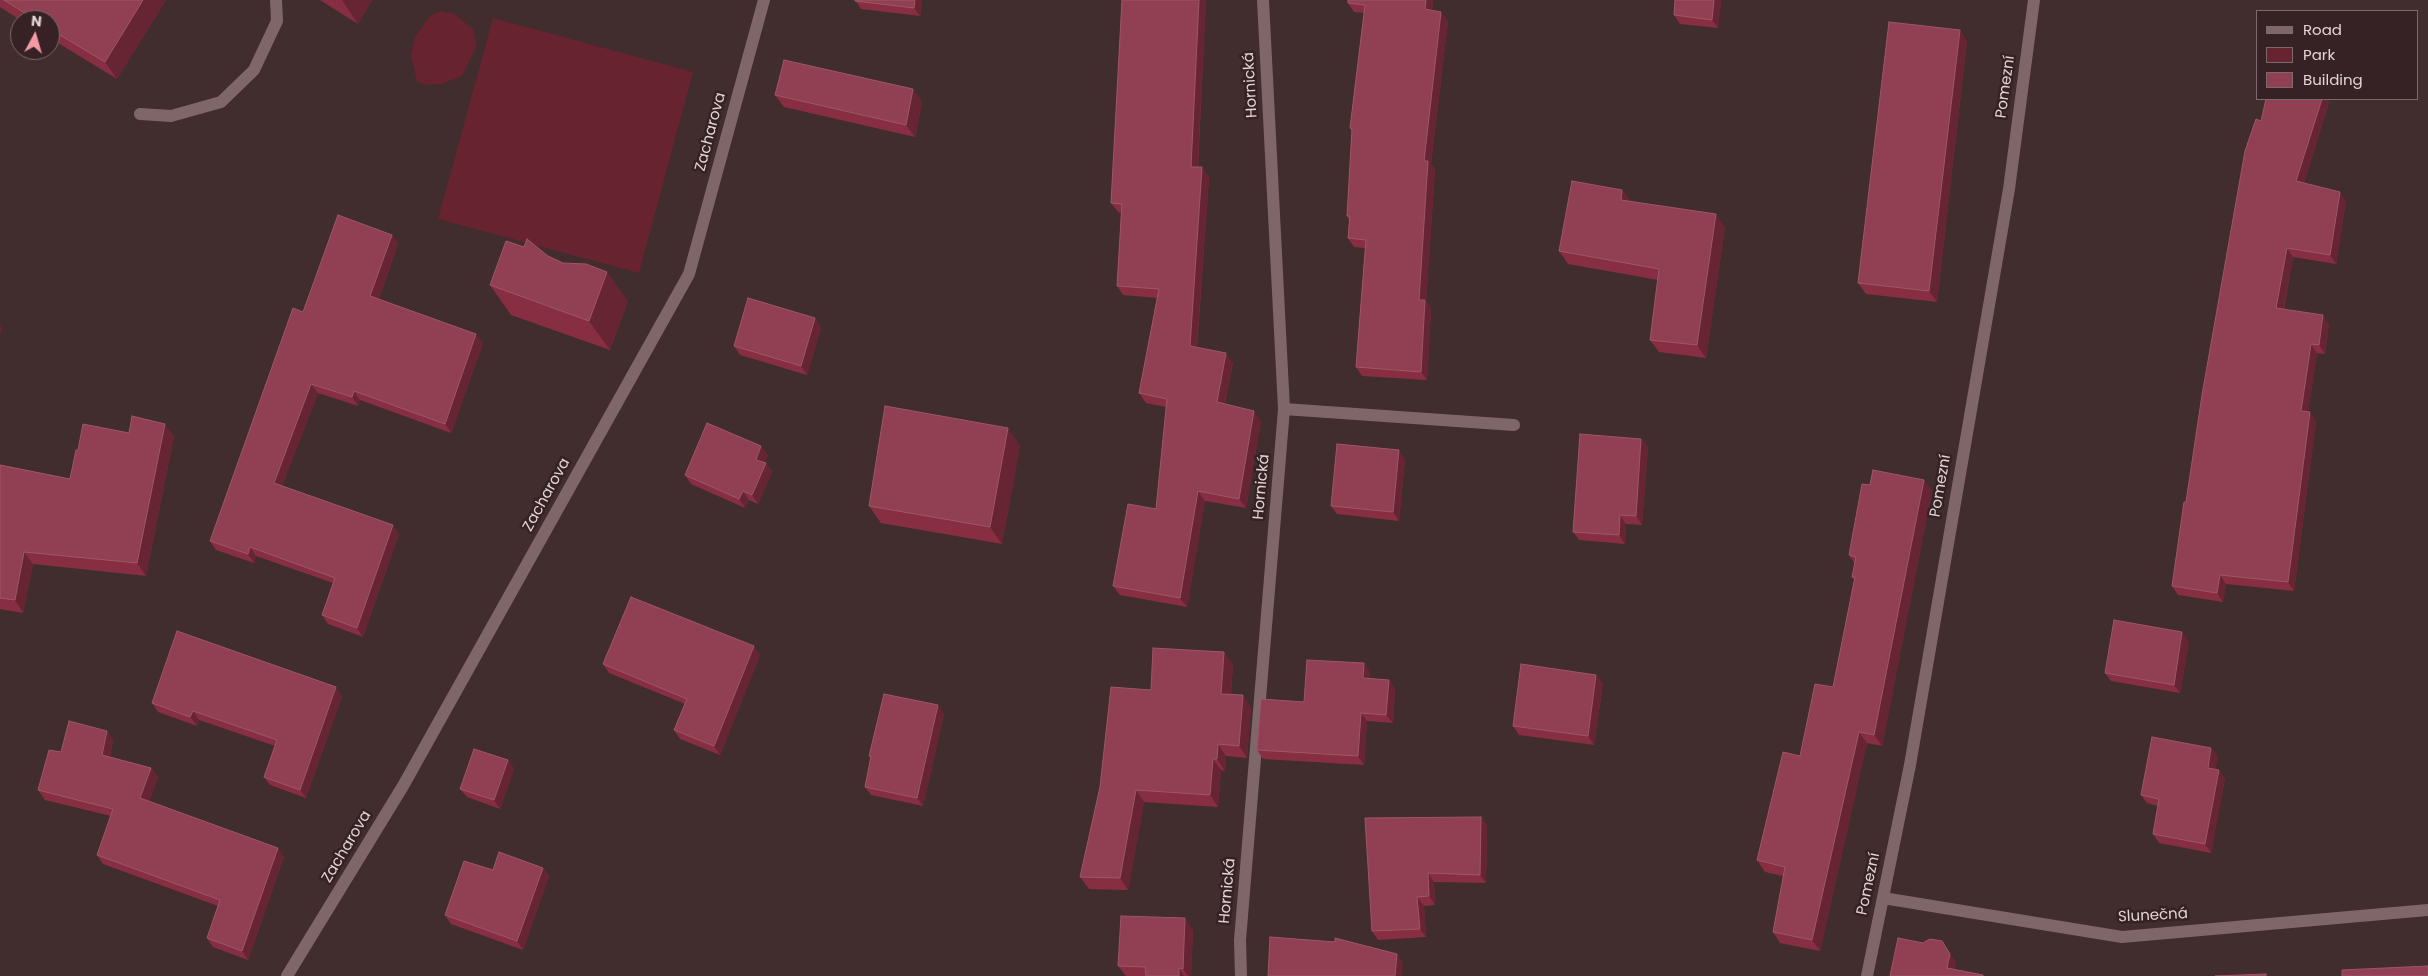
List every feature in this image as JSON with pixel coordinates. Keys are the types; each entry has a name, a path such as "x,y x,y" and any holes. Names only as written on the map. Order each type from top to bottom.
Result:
{"street":[{"path":"140,114 172,116 221,102 254,70 277,20 276,0"},
{"name":"Zacharova","path":"287,976 403,786 689,274 764,0"},
{"name":"Hornická","path":"1241,976 1240,940 1284,409 1263,0"},
{"name":"Pomezní","path":"1867,976 1912,755 2007,198 2034,0"},
{"path":"1284,409 1514,426"},
{"name":"Slunečná","path":"1883,898 2122,937 2428,910"}],"green space":[{"path":"441,11 454,14 473,29 477,46 462,76 441,84 428,85 417,82 411,55 415,37 430,16"},
{"path":"493,18 693,72 639,273 438,219"}],"building":[{"path":"4,0 143,0 105,62 60,35 60,10 20,10"},
{"path":"855,0 915,0 914,8"},
{"path":"1122,0 1199,0 1191,167 1202,167 1190,346 1226,353 1217,402 1254,411 1239,499 1198,491 1180,598 1113,586 1128,504 1156,509 1167,399 1139,393 1159,289 1117,286 1122,204 1111,203"},
{"path":"1348,0 1426,0 1425,9 1441,12 1424,161 1428,161 1419,300 1425,300 1421,372 1356,367 1366,240 1348,238 1350,216 1347,216 1352,129 1350,128 1365,5 1348,3"},
{"path":"1675,0 1714,0 1712,20 1674,15"},
{"path":"1889,22 1960,30 1929,291 1858,283"},
{"path":"784,60 913,89 906,125 775,95"},
{"path":"2266,100 2322,100 2296,181 2340,192 2330,255 2287,248 2276,308 2323,315 2319,345 2311,344 2301,411 2310,412 2288,582 2220,575 2217,593 2172,586 2184,502 2186,502 2202,395 2245,151 2256,119 2261,121"},
{"path":"1572,181 1622,190 1621,200 1716,214 1697,345 1650,340 1659,269 1559,251"},
{"path":"338,215 392,235 370,296 476,334 445,424 354,391 352,397 311,384 274,483 393,525 357,628 322,615 335,578 250,547 248,554 210,541 293,308 303,312"},
{"path":"527,239 548,256 563,263 586,264 607,272 589,321 490,285 506,241 524,247"},
{"path":"748,298 815,318 801,366 734,346"},
{"path":"885,406 1008,428 990,527 869,506"},
{"path":"132,416 165,424 137,563 24,552 15,600 0,598 0,465 70,479 83,424 129,433"},
{"path":"707,423 761,446 756,460 766,463 752,495 743,491 739,499 685,475"},
{"path":"1580,434 1641,439 1636,516 1620,515 1619,535 1573,532"},
{"path":"1337,444 1399,450 1393,512 1331,506"},
{"path":"1873,470 1924,480 1874,735 1859,732 1812,940 1773,932 1785,867 1757,860 1783,752 1800,756 1815,684 1833,687 1855,577 1852,577 1856,557 1849,555 1862,484 1870,485"},
{"path":"631,597 754,646 714,746 674,730 687,699 603,664"},
{"path":"2114,620 2182,632 2174,685 2105,673"},
{"path":"177,631 336,687 300,790 264,777 277,740 193,711 190,717 152,703"},
{"path":"1153,648 1224,652 1221,694 1243,695 1239,746 1218,744 1217,759 1213,759 1210,795 1136,790 1120,878 1080,877 1100,787 1111,687 1151,690"},
{"path":"1307,660 1364,663 1363,678 1389,680 1386,715 1361,713 1358,756 1257,750 1261,699 1304,702"},
{"path":"1521,664 1596,675 1588,736 1513,726"},
{"path":"884,694 938,705 917,798 865,787 871,756 869,756"},
{"path":"69,721 107,731 102,755 151,768 140,798 278,848 242,951 207,938 220,900 97,855 113,809 38,790 49,750 61,752"},
{"path":"2152,737 2211,748 2208,768 2219,770 2205,844 2153,834 2159,799 2141,795"},
{"path":"474,749 508,760 494,800 460,789"},
{"path":"1481,817 1480,875 1428,873 1429,896 1417,897 1420,929 1372,931 1365,818"},
{"path":"499,852 543,868 517,941 445,915 464,861 493,870"},
{"path":"1121,916 1185,918 1183,969 1179,968 1179,976 1146,976 1145,967 1118,966"},
{"path":"1270,937 1335,942 1335,938 1397,954 1395,976 1268,976"},
{"path":"1898,938 1923,943 1930,939 1942,941 1950,954 1947,968 1983,976 1890,976"},
{"path":"2428,966 2428,976 2342,976 2342,970"},
{"path":"2266,974 2266,976 2215,976"}]}
